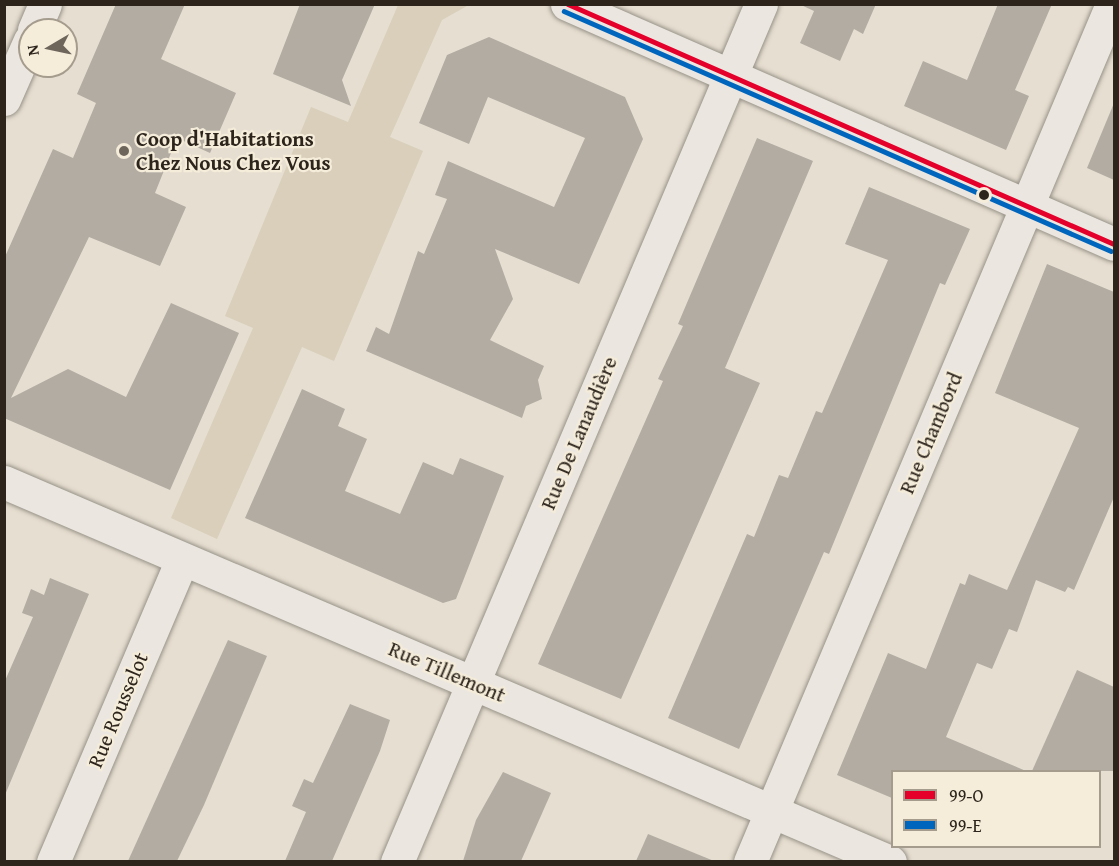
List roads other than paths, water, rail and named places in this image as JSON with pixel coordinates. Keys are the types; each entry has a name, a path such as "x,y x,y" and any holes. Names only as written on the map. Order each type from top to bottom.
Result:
{"street":[{"path":"39,18 45,4"},
{"path":"567,4 729,78 1114,244"},
{"name":"Rue De Lanaudière","path":"397,861 761,4"},
{"name":"Rue Chambord","path":"750,861 1112,4"},
{"path":"4,99 18,67"},
{"name":"Rue Tillemont","path":"4,482 890,861"},
{"name":"Rue Rousselot","path":"53,861 182,559"}],"place":[{"name":"Coop d'Habitations Chez Nous Chez Vous","path":"124,151"}]}
